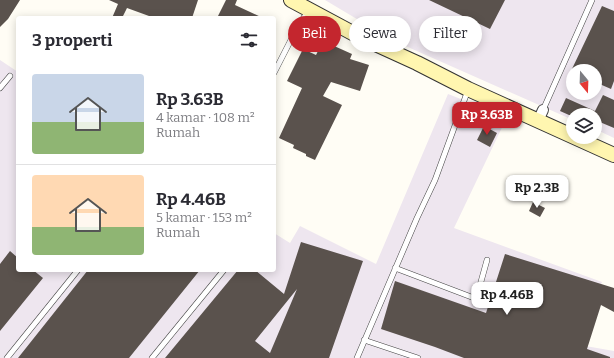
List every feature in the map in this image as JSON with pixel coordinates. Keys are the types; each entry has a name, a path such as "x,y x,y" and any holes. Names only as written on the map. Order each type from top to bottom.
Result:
{"main road":[{"path":"291,0 360,37 504,106 540,115 614,155"}],"lane":[{"path":"540,115 592,0"},
{"path":"276,69 297,28 309,9"},
{"path":"0,88 10,76"},
{"path":"357,358 395,268 435,180 468,89"},
{"path":"460,112 488,123 494,121 504,106"},
{"path":"395,268 474,298 477,296 487,260"},
{"path":"7,358 76,272"},
{"path":"152,358 222,272"},
{"path":"364,340 418,358"}],"shaded area":[{"path":"325,0 614,0 614,138 602,132 602,108 566,108 566,117 419,52 482,52 482,16 419,16 419,52 411,48 411,16 352,16"},
{"path":"0,60 16,71 16,272 276,272 276,234 290,243 300,226 376,264 448,94 507,117 454,228 602,282 580,345 614,351 614,358 0,358"}],"building":[{"path":"0,0 20,0 8,19 0,27"},
{"path":"109,0 198,0 193,16 149,16 127,8 123,16 113,16 118,4"},
{"path":"226,0 237,0 235,5 259,16 218,16"},
{"path":"429,0 505,0 490,29 482,25 482,16 463,16"},
{"path":"602,6 614,11 614,81 611,89 602,85 602,64 574,64"},
{"path":"341,49 352,54 350,59 369,65 360,91 331,82 323,96 342,105 315,160 293,148 294,145 279,138 302,88 287,81 302,52 310,52 316,55 318,52 341,52"},
{"path":"603,95 614,100 614,128 602,123 602,108 596,108 600,100 602,100"},
{"path":"566,98 566,100 570,100 588,108 566,108 566,114 560,111"},
{"path":"484,126 497,133 490,147 477,140"},
{"path":"533,202 545,208 540,217 529,211"},
{"path":"301,242 363,261 329,358 165,358 236,272 257,272 284,294","holes":["297,289 270,353 255,341"]},
{"path":"10,251 16,256 16,272 36,272 43,278 0,331 0,264"},
{"path":"505,254 614,288 614,312 601,305 587,349 610,358 464,358 381,329 395,281 486,313"},
{"path":"86,272 198,272 129,358 18,358"}]}
